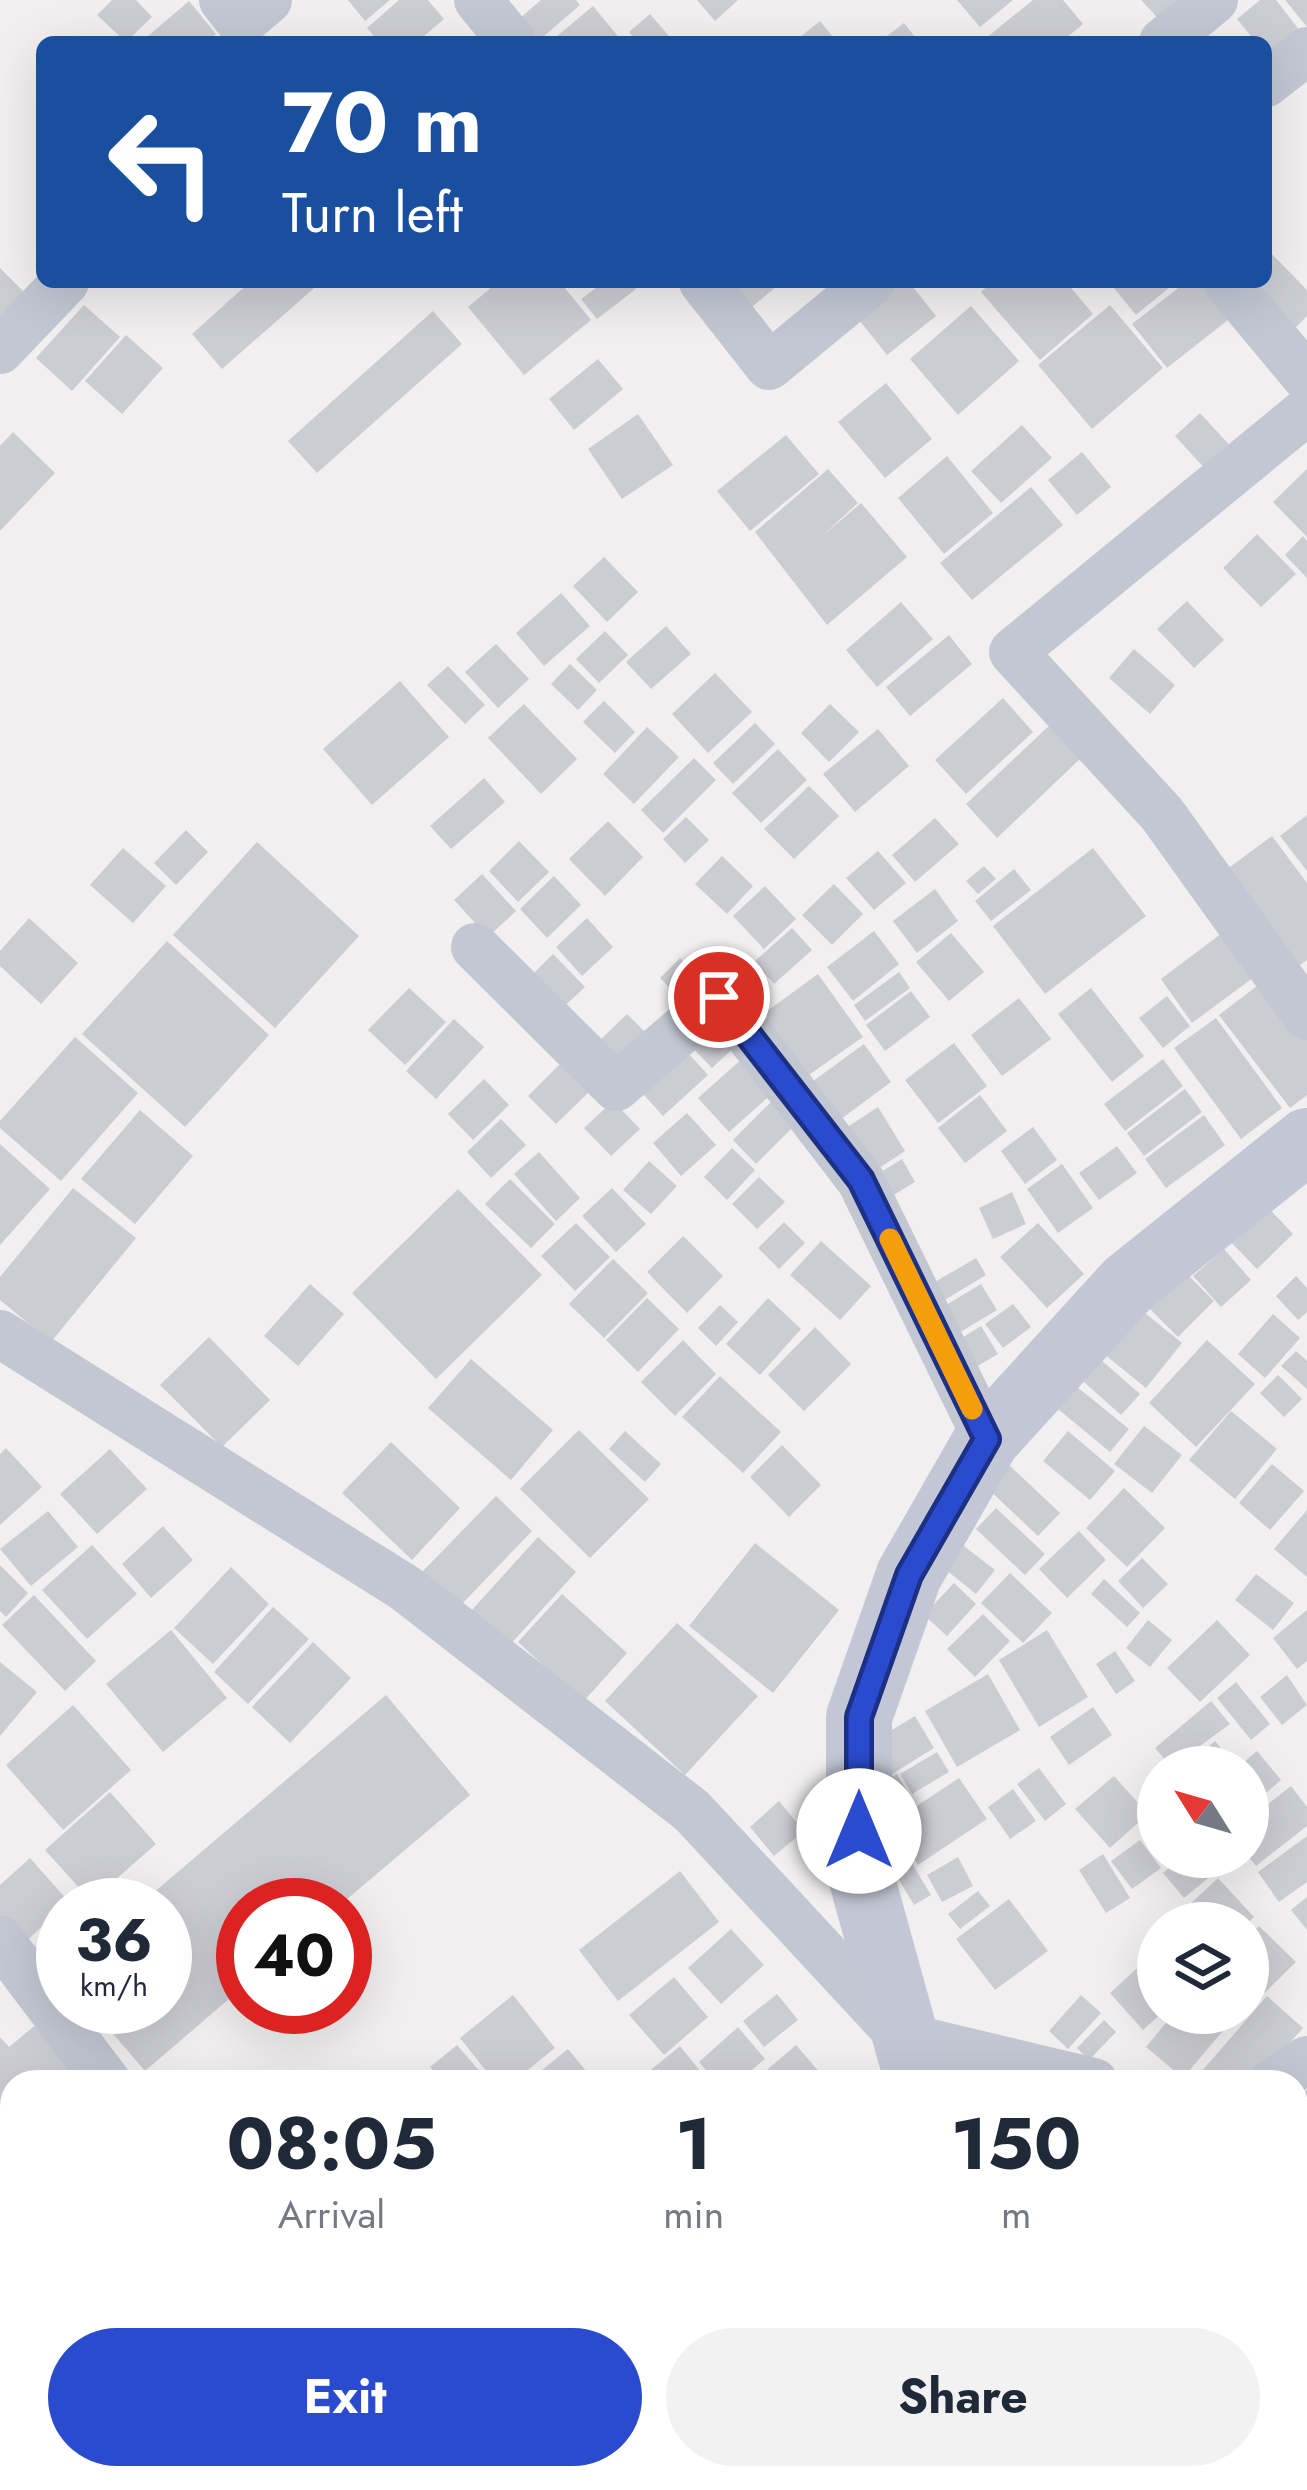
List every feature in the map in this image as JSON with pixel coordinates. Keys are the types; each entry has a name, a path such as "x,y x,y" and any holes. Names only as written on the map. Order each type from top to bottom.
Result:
{"street":[{"path":"223,0 241,22 268,0"},
{"path":"478,0 507,36"},
{"path":"1170,36 1214,0"},
{"path":"1272,78 1307,51"},
{"path":"0,350 59,288"},
{"path":"708,288 770,366 864,288"},
{"path":"1232,288 1307,378"},
{"path":"1307,411 1013,652 1162,814 1307,1016"},
{"path":"475,947 616,1087 719,997 861,1180 987,1439"},
{"path":"909,2059 859,1869 859,1717 909,1575 987,1439 1128,1284 1307,1141"},
{"path":"0,1334 405,1588 692,1811 909,2059 997,2070"},
{"path":"0,1940 98,2070"}],"building":[{"path":"112,0 136,0 152,17 132,36 120,36 97,15"},
{"path":"348,0 390,0 365,21"},
{"path":"399,0 428,0 444,19 424,36 374,36 367,28"},
{"path":"541,0 576,0 580,5 544,36 519,36 511,26"},
{"path":"697,0 738,0 715,21"},
{"path":"957,0 1013,0 980,27"},
{"path":"1033,0 1063,0 1083,24 1068,36 988,36"},
{"path":"1141,0 1196,0 1167,28"},
{"path":"1260,0 1276,0 1304,36 1272,51 1272,36 1251,36 1237,19"},
{"path":"1285,0 1307,0 1307,27"},
{"path":"189,1 216,34 214,36 148,36"},
{"path":"593,6 618,36 557,36"},
{"path":"650,14 669,36 633,36 629,32"},
{"path":"820,21 832,36 801,36"},
{"path":"904,23 914,36 887,36"},
{"path":"1272,254 1307,290 1307,316 1293,330 1253,288 1272,288"},
{"path":"0,268 24,292 0,316"},
{"path":"243,288 314,288 222,369 192,334"},
{"path":"491,288 565,288 591,320 524,375 468,307"},
{"path":"596,288 636,289 597,319 581,299"},
{"path":"728,288 775,288 747,311"},
{"path":"881,288 914,288 936,316 887,355 852,311"},
{"path":"985,288 1071,288 1093,314 1040,360 981,292"},
{"path":"1114,288 1169,288 1136,315"},
{"path":"1178,288 1211,288 1233,316 1167,368 1132,324"},
{"path":"84,305 120,337 72,391 36,358"},
{"path":"1110,305 1163,368 1092,429 1038,365"},
{"path":"971,306 1019,361 958,415 910,359"},
{"path":"433,311 462,344 317,473 288,441"},
{"path":"126,335 163,368 122,414 85,381"},
{"path":"598,359 623,389 574,430 549,399"},
{"path":"886,383 932,439 885,478 838,422"},
{"path":"1200,413 1234,450 1209,473 1175,436"},
{"path":"638,414 673,465 622,499 588,449"},
{"path":"1022,425 1052,458 1001,503 971,471"},
{"path":"13,432 55,473 0,531 0,446"},
{"path":"786,435 819,474 750,531 717,491"},
{"path":"1082,452 1111,487 1077,515 1048,480"},
{"path":"947,456 993,513 944,554 898,498"},
{"path":"828,469 858,503 821,537 861,503 907,557 827,625 755,532"},
{"path":"1307,469 1307,537 1273,502"},
{"path":"1031,487 1063,525 972,600 940,563"},
{"path":"1257,534 1296,574 1261,607 1223,568"},
{"path":"1303,536 1307,541 1307,578 1285,555"},
{"path":"604,557 638,592 607,622 573,586"},
{"path":"561,593 590,626 544,666 516,633"},
{"path":"1187,601 1224,640 1194,668 1157,629"},
{"path":"901,602 933,639 877,687 846,650"},
{"path":"666,626 691,654 651,689 626,662"},
{"path":"605,631 628,655 599,683 576,659"},
{"path":"949,635 972,664 910,716 886,687"},
{"path":"496,644 529,679 498,708 465,672"},
{"path":"1134,649 1175,685 1150,714 1109,678"},
{"path":"570,664 597,690 578,710 551,684"},
{"path":"448,666 485,705 465,724 427,685"},
{"path":"715,673 752,712 708,753 672,714"},
{"path":"400,681 449,737 372,805 323,749"},
{"path":"1003,698 1033,732 966,794 935,760"},
{"path":"604,701 635,732 615,753 583,722"},
{"path":"524,704 577,759 541,794 488,738"},
{"path":"830,704 859,732 829,762 801,733"},
{"path":"755,723 775,744 733,784 713,763"},
{"path":"1051,724 1082,757 997,838 966,804"},
{"path":"647,727 679,757 634,804 603,774"},
{"path":"878,729 909,766 855,812 823,774"},
{"path":"778,749 807,780 761,823 732,793"},
{"path":"694,758 716,780 663,833 641,810"},
{"path":"484,778 505,802 451,849 430,826"},
{"path":"809,786 839,816 794,859 764,829"},
{"path":"1307,815 1307,871 1280,836"},
{"path":"686,817 709,840 685,863 663,839"},
{"path":"935,818 959,844 915,882 892,855"},
{"path":"608,821 643,857 605,896 569,859"},
{"path":"186,830 208,852 176,885 154,863"},
{"path":"1272,836 1307,883 1307,960 1294,969 1223,872"},
{"path":"519,841 549,872 518,902 489,871"},
{"path":"257,842 359,936 275,1028 173,935"},
{"path":"123,848 166,886 133,923 90,885"},
{"path":"1093,848 1146,916 1045,994 993,926"},
{"path":"878,851 906,883 874,910 846,878"},
{"path":"722,856 753,886 727,914 695,884"},
{"path":"984,866 996,879 978,894 966,881"},
{"path":"1014,869 1031,890 991,921 975,901"},
{"path":"482,874 516,911 488,937 454,900"},
{"path":"554,876 581,905 547,938 520,909"},
{"path":"834,884 863,914 832,945 802,915"},
{"path":"765,886 796,919 764,949 733,916"},
{"path":"935,889 958,921 917,953 893,921"},
{"path":"29,918 78,963 41,1004 0,966 0,951"},
{"path":"587,918 613,947 582,976 556,947"},
{"path":"792,928 812,950 774,984 754,962"},
{"path":"874,931 899,964 853,1001 827,967"},
{"path":"951,933 984,972 949,1001 916,962"},
{"path":"1222,933 1254,977 1192,1023 1161,979"},
{"path":"167,941 269,1035 185,1127 82,1034"},
{"path":"553,954 585,987 554,1016 523,984"},
{"path":"680,958 707,986 688,1006 660,978"},
{"path":"899,972 910,988 865,1021 854,1005"},
{"path":"818,974 863,1037 803,1079 759,1017"},
{"path":"1270,976 1307,1025 1307,1095 1290,1108 1219,1015"},
{"path":"409,988 446,1022 405,1065 368,1030"},
{"path":"1091,988 1144,1056 1112,1082 1058,1014"},
{"path":"911,991 930,1017 885,1051 866,1025"},
{"path":"1167,996 1190,1026 1163,1048 1139,1018"},
{"path":"1019,998 1051,1039 1002,1076 971,1035"},
{"path":"712,1013 740,1042 712,1068 684,1039"},
{"path":"627,1014 653,1040 618,1073 593,1047"},
{"path":"1216,1018 1282,1108 1241,1139 1174,1048"},
{"path":"454,1019 484,1047 436,1099 406,1071"},
{"path":"75,1037 138,1093 61,1181 0,1128 0,1121"},
{"path":"679,1043 708,1075 663,1116 634,1084"},
{"path":"954,1043 987,1086 938,1123 905,1080"},
{"path":"864,1044 891,1082 837,1122 809,1084"},
{"path":"744,1057 775,1091 729,1132 698,1098"},
{"path":"1163,1059 1183,1086 1125,1131 1104,1104"},
{"path":"562,1062 590,1091 556,1124 528,1096"},
{"path":"484,1079 509,1105 473,1140 448,1114"},
{"path":"1185,1089 1202,1112 1144,1156 1127,1133"},
{"path":"980,1095 1007,1131 965,1163 938,1128"},
{"path":"774,1099 798,1122 756,1164 733,1140"},
{"path":"613,1101 640,1129 611,1156 584,1128"},
{"path":"878,1107 905,1151 870,1174 843,1130"},
{"path":"140,1110 193,1156 135,1224 81,1179"},
{"path":"687,1113 716,1145 681,1176 653,1143"},
{"path":"1204,1115 1225,1145 1166,1188 1145,1159"},
{"path":"501,1119 526,1145 491,1178 467,1152"},
{"path":"1033,1127 1057,1160 1025,1184 1001,1151"},
{"path":"0,1144 50,1189 0,1245"},
{"path":"1117,1146 1137,1173 1099,1200 1079,1173"},
{"path":"732,1148 755,1170 727,1200 704,1177"},
{"path":"539,1152 580,1198 556,1221 514,1174"},
{"path":"902,1159 915,1182 884,1201 871,1178"},
{"path":"649,1161 677,1186 651,1214 623,1190"},
{"path":"1062,1164 1093,1208 1058,1233 1027,1189"},
{"path":"759,1177 785,1202 757,1229 732,1204"},
{"path":"510,1179 555,1224 531,1248 485,1204"},
{"path":"73,1188 136,1238 51,1342 0,1300 0,1277"},
{"path":"612,1188 646,1224 616,1252 582,1216"},
{"path":"458,1189 542,1275 436,1379 352,1293"},
{"path":"1012,1192 1026,1224 993,1239 979,1208"},
{"path":"1261,1200 1293,1234 1257,1269 1224,1235"},
{"path":"784,1222 805,1243 779,1269 758,1248"},
{"path":"576,1223 610,1257 575,1291 541,1256"},
{"path":"1038,1223 1084,1274 1047,1308 1000,1257"},
{"path":"683,1236 723,1276 687,1313 647,1272"},
{"path":"821,1241 871,1286 840,1320 790,1275"},
{"path":"1224,1249 1251,1280 1221,1307 1193,1276"},
{"path":"976,1258 986,1275 933,1307 923,1289"},
{"path":"613,1259 648,1293 604,1338 569,1304"},
{"path":"1179,1266 1214,1301 1178,1337 1143,1302"},
{"path":"1296,1276 1307,1288 1307,1312 1298,1320 1276,1296"},
{"path":"310,1284 344,1314 298,1366 264,1336"},
{"path":"981,1284 997,1310 952,1337 936,1311"},
{"path":"647,1298 679,1329 638,1372 606,1340"},
{"path":"768,1298 801,1329 760,1375 726,1344"},
{"path":"1013,1304 1031,1327 1003,1348 985,1324"},
{"path":"720,1305 738,1322 716,1346 698,1328"},
{"path":"1135,1305 1182,1343 1146,1388 1099,1350"},
{"path":"1273,1314 1300,1338 1265,1378 1238,1354"},
{"path":"981,1326 998,1354 964,1374 947,1347"},
{"path":"815,1327 851,1364 804,1411 768,1375"},
{"path":"209,1337 270,1400 222,1447 160,1385"},
{"path":"683,1340 716,1374 675,1416 641,1382"},
{"path":"1207,1340 1255,1384 1196,1447 1149,1403"},
{"path":"1296,1351 1307,1361 1307,1389 1281,1366"},
{"path":"1093,1353 1140,1394 1121,1415 1075,1374"},
{"path":"471,1359 553,1430 511,1480 428,1408"},
{"path":"1278,1375 1302,1399 1284,1417 1260,1393"},
{"path":"720,1376 781,1432 743,1473 682,1417"},
{"path":"1071,1382 1129,1429 1110,1452 1052,1404"},
{"path":"1231,1411 1277,1449 1235,1499 1189,1460"},
{"path":"1144,1426 1182,1455 1152,1493 1114,1464"},
{"path":"579,1430 649,1499 590,1558 520,1489"},
{"path":"625,1431 661,1464 645,1482 609,1449"},
{"path":"1068,1431 1115,1471 1090,1500 1043,1461"},
{"path":"391,1442 460,1508 412,1560 342,1493"},
{"path":"782,1445 821,1485 789,1517 750,1477"},
{"path":"6,1448 42,1487 0,1525 0,1454"},
{"path":"110,1449 147,1489 97,1534 60,1494"},
{"path":"1007,1463 1060,1513 1038,1536 985,1486"},
{"path":"1272,1464 1304,1491 1270,1530 1239,1503"},
{"path":"1124,1488 1165,1528 1127,1567 1086,1528"},
{"path":"496,1496 532,1531 459,1607 422,1572"},
{"path":"996,1508 1045,1554 1025,1575 976,1529"},
{"path":"1307,1510 1307,1577 1274,1549"},
{"path":"48,1511 78,1547 31,1586 0,1549"},
{"path":"163,1526 193,1560 151,1598 122,1564"},
{"path":"1079,1531 1106,1560 1067,1598 1039,1569"},
{"path":"538,1537 576,1572 508,1647 470,1612"},
{"path":"755,1543 839,1610 773,1693 689,1626"},
{"path":"960,1543 995,1570 976,1594 941,1566"},
{"path":"92,1545 137,1594 87,1639 42,1590"},
{"path":"1142,1558 1168,1584 1143,1608 1118,1581"},
{"path":"0,1565 28,1593 6,1617 0,1611"},
{"path":"231,1567 269,1604 213,1664 174,1628"},
{"path":"1010,1573 1052,1613 1023,1643 981,1603"},
{"path":"1256,1574 1294,1603 1273,1630 1235,1600"},
{"path":"1104,1579 1140,1613 1127,1627 1091,1594"},
{"path":"954,1583 976,1604 947,1636 924,1615"},
{"path":"562,1594 627,1653 583,1702 518,1642"},
{"path":"34,1595 96,1661 65,1691 2,1625"},
{"path":"273,1607 309,1639 248,1704 214,1672"},
{"path":"1307,1610 1307,1661 1297,1669 1273,1638"},
{"path":"983,1614 1010,1641 975,1677 947,1649"},
{"path":"1148,1620 1172,1640 1150,1667 1126,1648"},
{"path":"1217,1620 1250,1655 1200,1702 1167,1668"},
{"path":"677,1623 758,1696 685,1775 605,1701"},
{"path":"171,1630 227,1698 163,1752 106,1684"},
{"path":"1047,1630 1088,1697 1039,1727 999,1660"},
{"path":"313,1642 351,1678 290,1743 252,1707"},
{"path":"1115,1651 1135,1681 1116,1694 1096,1664"},
{"path":"0,1662 37,1692 0,1736"},
{"path":"988,1674 1020,1730 957,1767 925,1711"},
{"path":"1287,1675 1307,1705 1282,1725 1260,1697"},
{"path":"1236,1682 1270,1724 1251,1740 1217,1698"},
{"path":"386,1695 470,1795 372,1878 216,1878 216,2010 192,2031 192,1878 171,1878"},
{"path":"1211,1701 1230,1724 1200,1746 1157,1746"},
{"path":"73,1705 131,1770 63,1830 6,1765"},
{"path":"1093,1707 1112,1735 1069,1765 1050,1737"},
{"path":"915,1716 934,1748 889,1776 869,1744"},
{"path":"937,1752 949,1772 912,1794 900,1774"},
{"path":"1269,1766 1281,1780 1269,1790"},
{"path":"1039,1768 1066,1804 1045,1821 1017,1784"},
{"path":"897,1774 908,1793 885,1806 874,1787"},
{"path":"1114,1776 1137,1802 1137,1824 1110,1848 1075,1809"},
{"path":"959,1778 987,1819 918,1865 891,1823"},
{"path":"1291,1786 1307,1807 1307,1826 1269,1856 1269,1803"},
{"path":"1013,1789 1036,1821 1010,1839 988,1807"},
{"path":"110,1792 156,1844 117,1878 70,1878 45,1850"},
{"path":"779,1801 804,1831 774,1856 750,1827"},
{"path":"1307,1836 1307,1882 1279,1902 1262,1878 1269,1878 1269,1864"},
{"path":"1137,1842 1137,1878 1147,1878 1132,1889 1111,1861"},
{"path":"1103,1854 1130,1898 1106,1913 1079,1870"},
{"path":"958,1857 973,1886 942,1902 927,1875"},
{"path":"30,1858 48,1878 36,1878 36,1932 22,1945 0,1920 0,1885"},
{"path":"911,1862 931,1895 914,1905 894,1871"},
{"path":"680,1871 719,1922 618,2001 579,1950"},
{"path":"1167,1878 1208,1878 1184,1898"},
{"path":"1218,1878 1240,1902 1192,1902"},
{"path":"978,1891 990,1906 960,1929 948,1914"},
{"path":"1307,1897 1307,1930 1291,1910"},
{"path":"1009,1899 1048,1951 995,1990 956,1939"},
{"path":"731,1929 764,1965 721,2004 688,1968"},
{"path":"1269,1936 1296,1962 1269,1988"},
{"path":"1137,1968 1137,2023 1110,1993"},
{"path":"674,1977 708,2017 664,2055 629,2015"},
{"path":"777,1994 798,2020 764,2047 743,2021"},
{"path":"513,1995 555,2048 528,2070 485,2070 460,2038"},
{"path":"1081,1995 1101,2013 1068,2049 1049,2031"},
{"path":"1269,1998 1303,2028 1266,2070 1203,2070 1234,2034 1269,2034"},
{"path":"1104,2020 1116,2032 1089,2060 1077,2048"},
{"path":"36,2025 36,2034 56,2034 83,2070 0,2070 0,2037 9,2047"},
{"path":"738,2027 765,2059 752,2070 706,2070 699,2062"},
{"path":"113,2034 188,2034 146,2070"},
{"path":"1157,2034 1220,2034 1190,2070 1173,2070 1146,2047"},
{"path":"457,2045 479,2070 433,2070 430,2067"},
{"path":"796,2045 818,2070 767,2070"},
{"path":"680,2046 699,2070 651,2070"},
{"path":"568,2049 585,2070 542,2070"}],"slow traffic":[{"path":"890,1239 972,1409"}],"route":[{"path":"719,997 861,1180 987,1439 909,1575 859,1717 859,1831"}]}
